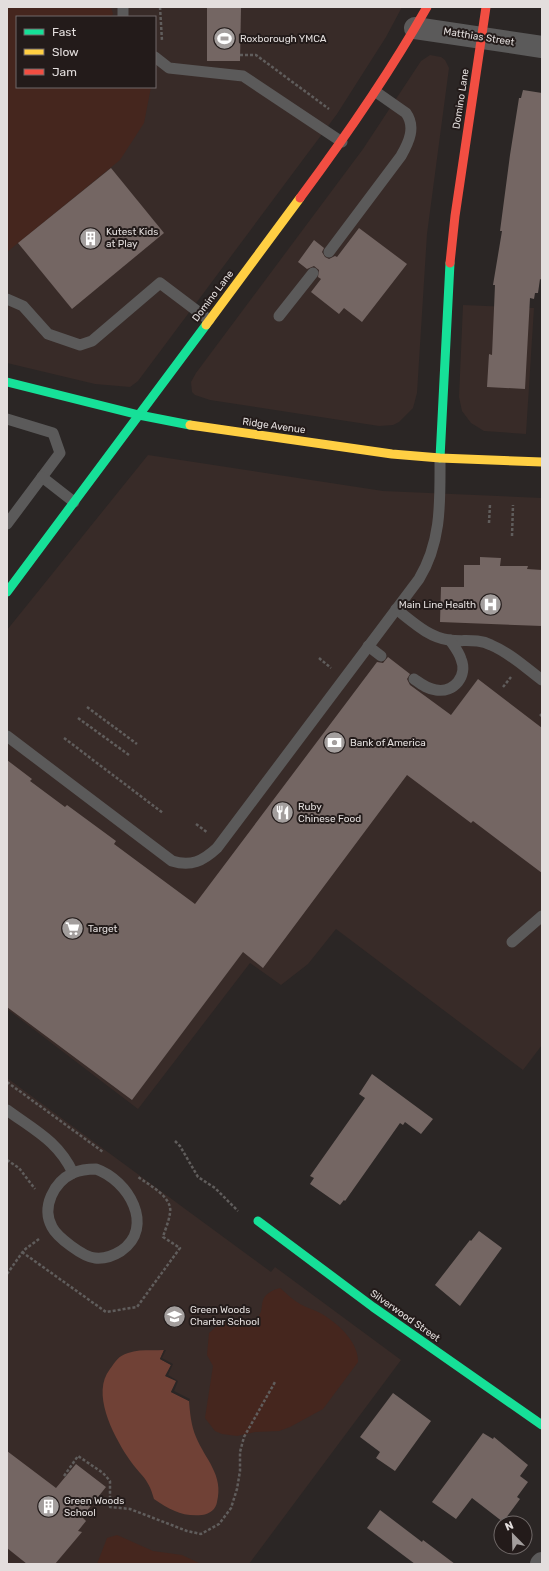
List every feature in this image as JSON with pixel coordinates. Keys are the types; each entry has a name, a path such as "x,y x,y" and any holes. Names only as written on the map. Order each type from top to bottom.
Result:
{"street":[{"name":"Domino Lane","path":"7,592 342,142 376,92 427,7"},
{"name":"Domino Lane","path":"440,458 455,216 486,7"},
{"name":"Matthias Street","path":"415,28 542,47"},
{"name":"Ridge Avenue","path":"7,382 139,416 205,428 319,444 440,458 542,462"},
{"name":"Silverwood Street","path":"258,1221 373,1307 542,1425"}],"lane":[{"path":"156,58 169,68 243,76 342,142"},
{"path":"329,252 401,156 408,144 412,124 406,113 376,92"},
{"path":"279,316 312,273"},
{"path":"7,299 23,306 48,334 80,345 92,341 160,283 209,320"},
{"path":"7,419 53,433 60,454 7,524"},
{"path":"7,736 172,861 183,865 196,863 208,857 217,848 419,579 433,553 440,513 440,458"},
{"path":"42,477 74,502"},
{"path":"396,609 424,631 437,637 450,640 479,640 491,644 542,680"},
{"path":"414,679 434,690 449,689 457,684 463,669 462,660 450,640"},
{"path":"368,646 381,656"},
{"path":"512,942 542,916"},
{"path":"7,1110 55,1145 62,1153 73,1173"},
{"path":"96,1169 106,1172 116,1178 128,1193 134,1204 138,1225 133,1238 125,1248 115,1255 94,1258 85,1254 62,1240 51,1225 48,1215 51,1195 58,1186 73,1173 96,1169"}],"path":[{"path":"160,7 162,43"},
{"path":"240,55 256,55 329,109"},
{"path":"489,523 490,504"},
{"path":"512,536 513,505"},
{"path":"319,658 334,670"},
{"path":"87,707 137,744"},
{"path":"78,718 129,755"},
{"path":"64,738 164,812"},
{"path":"7,1082 110,1157"},
{"path":"175,1141 180,1146 198,1177 215,1188 239,1212 258,1221"},
{"path":"7,1160 19,1168 37,1192"},
{"path":"22,1252 106,1312 137,1307 180,1248 163,1238 170,1212 166,1199 135,1176"},
{"path":"7,1274 22,1252 40,1238"},
{"path":"64,1476 78,1456 103,1473 110,1481 110,1507 130,1509 186,1531 201,1534 219,1524 231,1508 237,1489 240,1471 240,1452 244,1437 275,1382"}],"shaded area":[{"path":"7,7 402,7 386,37 337,114 138,381 130,387 95,384 7,363"},
{"path":"7,7 111,7 113,14 112,16 16,16 16,88 151,88 144,123 120,160 7,252"},
{"path":"430,55 441,57 445,60 449,68 427,234 417,393 413,408 399,422 393,425 379,426 210,400 195,395 192,392 191,382 196,373 363,149 421,61"},
{"path":"463,305 534,308 526,434 484,431 471,423 462,411 459,397"},
{"path":"148,455 383,491 542,498 542,1045 523,1070 336,929 308,964 281,985 250,963 138,1109 7,1009 7,630"},
{"name":"Green Woods Charter School","path":"7,1078 271,1272 275,1267 401,1360 249,1564 7,1564"},
{"path":"280,1288 297,1302 322,1314 334,1322 351,1340 355,1347 358,1362 323,1409 290,1427 279,1431 255,1432 237,1436 222,1434 215,1431 205,1418 213,1366 207,1355 209,1333 221,1323 246,1322 255,1319 261,1312 263,1299 266,1295 271,1291"},
{"path":"164,1350 160,1359 171,1365 166,1376 177,1381 171,1392 189,1401 194,1432 216,1475 218,1492 216,1505 208,1514 183,1514 154,1499 152,1491 146,1480 121,1447 106,1413 103,1401 105,1379 110,1369 118,1359 125,1354 132,1352"},
{"path":"117,1535 153,1551 182,1555 201,1564 97,1564 107,1538"}],"pier":[{"path":"164,1350 166,1350 162,1358 173,1364 168,1375 178,1381 174,1391 190,1399 189,1401 171,1392 176,1381 165,1376 171,1365 160,1359"}],"building":[{"name":"Roxborough YMCA","path":"207,7 241,7 240,61 207,61"},
{"path":"523,90 542,93 542,280 540,279 538,293 535,293 534,299 530,298 525,389 487,387 489,354 492,355 495,285 493,285 502,231 500,231 510,155 519,98 521,98"},
{"name":"Kutest Kids at Play","path":"111,168 164,233 72,309 18,243"},
{"path":"359,228 407,264 362,322 344,308 339,314 311,292 321,279 318,277 319,270 314,266 307,269 298,262 314,240 324,248 322,252 325,257 329,259 335,256 337,257"},
{"name":"Main Line Health","path":"480,557 501,558 500,566 528,566 527,569 542,570 542,626 440,622 441,587 464,587 464,565 480,565"},
{"path":"388,657 410,674 407,679 410,685 451,715 478,679 542,728 542,873 473,821 471,823 407,775 263,968 243,952 132,1100 7,1007 7,760 32,779 30,781 65,807 67,805 116,841 114,844 195,904 377,662 383,663"},
{"path":"372,1074 433,1119 421,1134 405,1122 403,1125 400,1123 345,1201 344,1200 340,1205 310,1184 314,1178 310,1176 365,1098 359,1094"},
{"path":"479,1231 502,1248 460,1306 435,1285 470,1240 471,1241"},
{"path":"393,1393 431,1421 395,1471 376,1458 380,1452 360,1437"},
{"path":"483,1433 493,1439 494,1437 528,1465 520,1476 528,1482 517,1497 520,1499 508,1515 494,1515 472,1498 456,1519 432,1502"},
{"name":"Green Woods School","path":"7,1451 56,1488 76,1464 106,1487 82,1517 86,1521 78,1531 82,1532 55,1564 27,1564 7,1548"},
{"path":"380,1510 422,1542 423,1540 455,1564 415,1564 367,1528"}],"traffic: fast":[{"path":"440,458 450,263"},
{"path":"7,592 206,325"},
{"path":"7,382 139,415 190,425"},
{"path":"258,1221 373,1307 542,1425"}],"traffic: slow":[{"path":"206,325 300,198"},
{"path":"190,425 392,454 440,458 542,462"}],"traffic: jam":[{"path":"300,198 334,151 398,56 427,7"},
{"path":"450,263 455,216 486,7"}],"place":[{"name":"Roxborough YMCA","path":"224,39"},
{"name":"Kutest Kids at Play","path":"91,238"},
{"name":"Main Line Health","path":"491,605"},
{"name":"Bank of America","path":"335,743"},
{"name":"Ruby Chinese Food","path":"282,813"},
{"name":"Target","path":"73,929"},
{"name":"Green Woods Charter School","path":"174,1316"},
{"name":"Green Woods School","path":"49,1507"}]}
